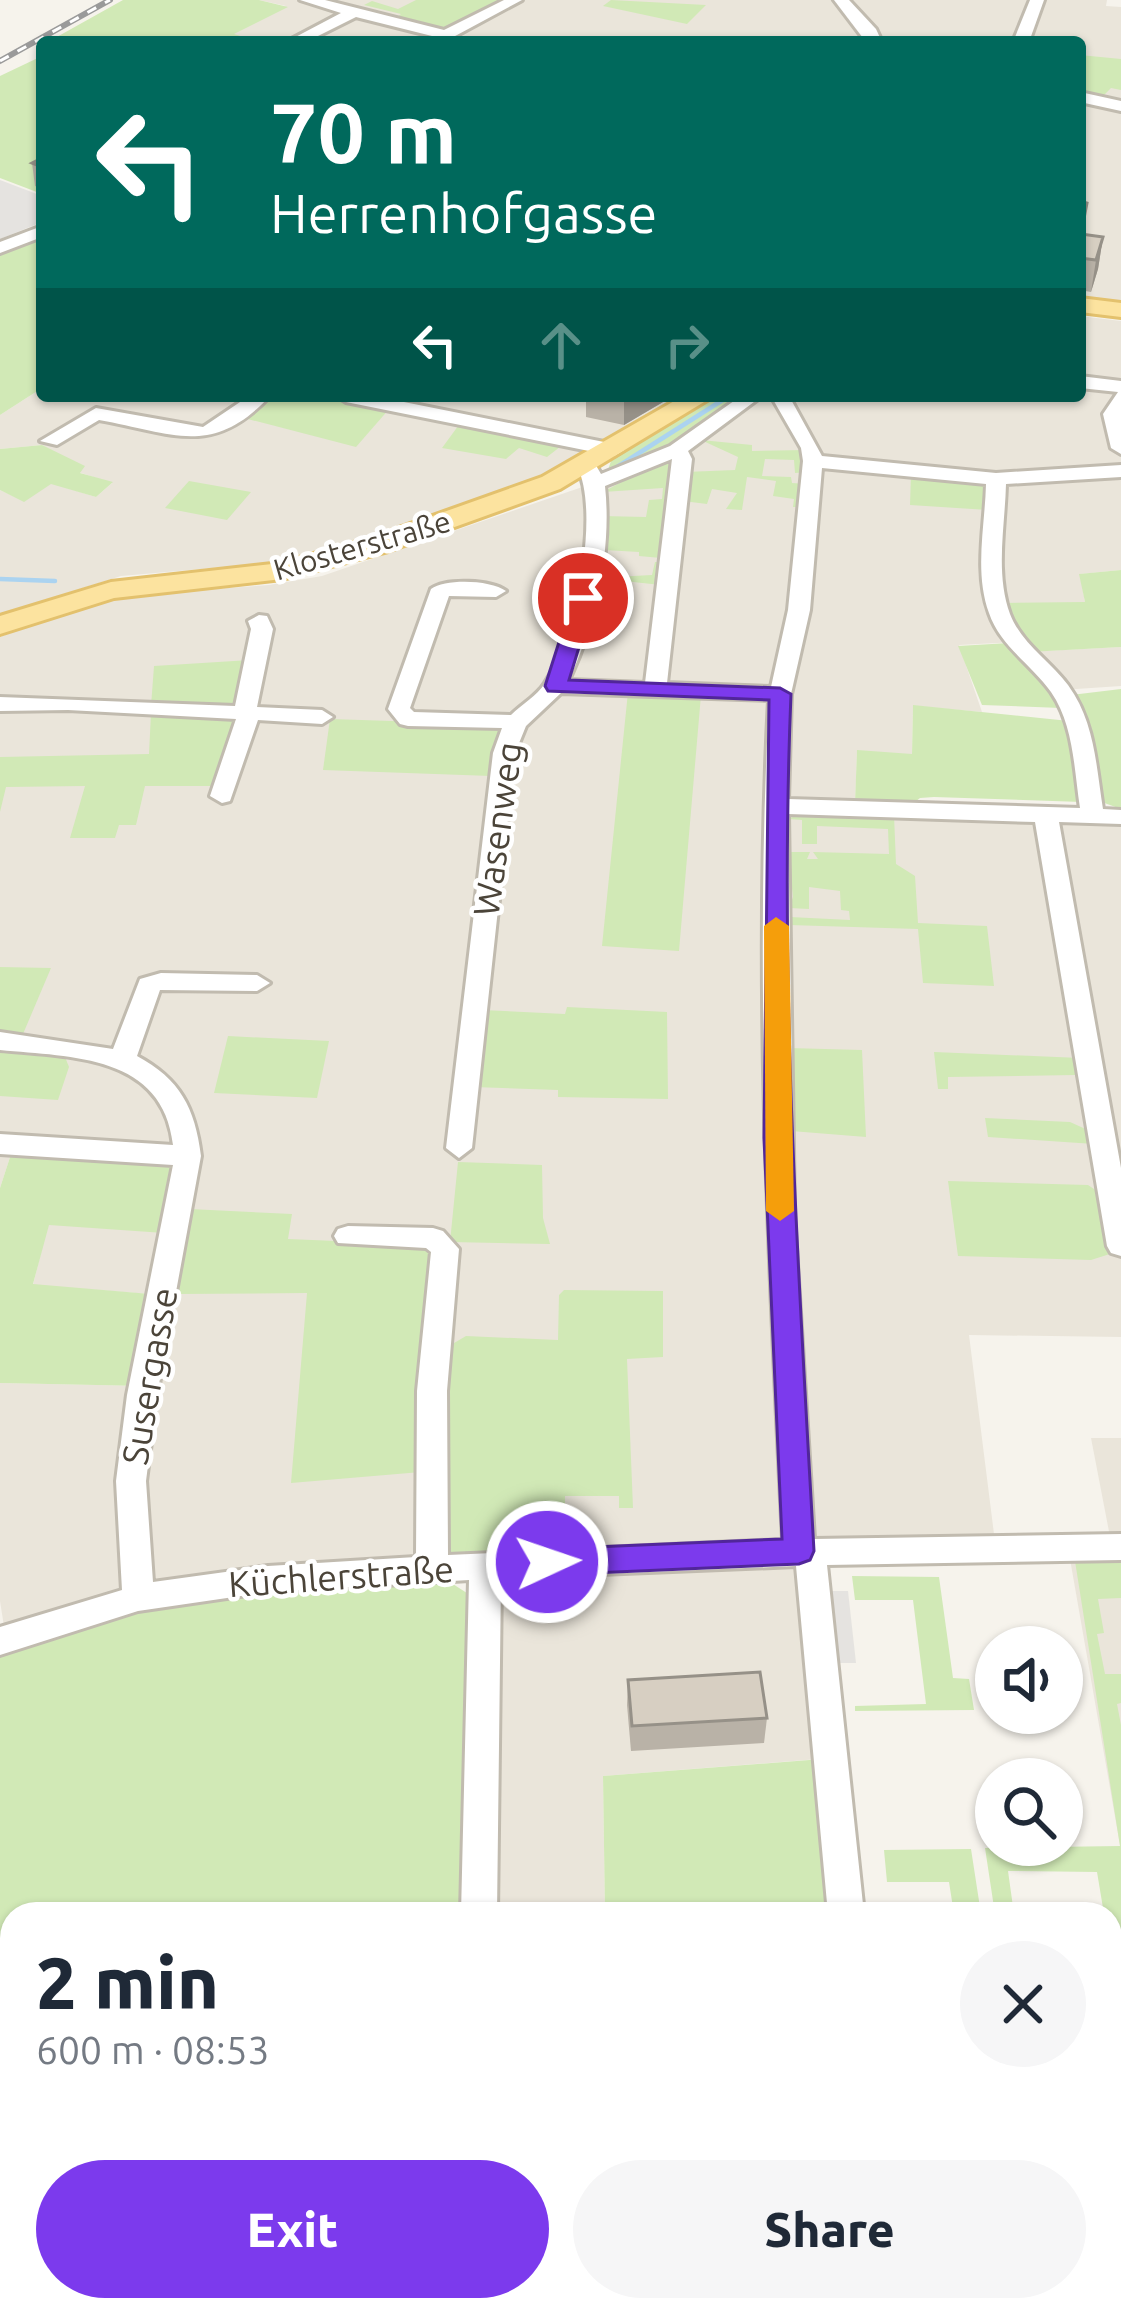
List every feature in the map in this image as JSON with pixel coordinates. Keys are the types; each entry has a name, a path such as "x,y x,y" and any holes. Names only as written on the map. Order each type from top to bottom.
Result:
{"main road":[{"path":"1086,306 1121,310"},
{"name":"Klosterstraße","path":"0,625 111,590 318,564 508,502 592,474 614,450 683,402"}],"street":[{"path":"308,0 438,36"},
{"path":"443,36 515,0"},
{"path":"841,0 872,36"},
{"path":"1023,36 1036,0"},
{"path":"306,36 354,12"},
{"path":"1086,98 1121,106"},
{"path":"0,248 36,233"},
{"path":"1086,383 1121,387"},
{"path":"1121,398 1113,414 1121,448"},
{"path":"50,441 96,414 189,433 213,432 253,402"},
{"path":"376,402 614,450"},
{"path":"745,402 677,450 592,474 591,569 556,686 780,694"},
{"path":"783,402 808,442 813,461 799,610 780,694 778,1138 804,1551 845,1902"},
{"path":"655,690 682,459 677,450"},
{"path":"813,461 996,479 1121,471"},
{"path":"996,479 996,603 1016,642 1068,700 1077,723 1093,816"},
{"path":"496,591 441,589 399,709 412,719 514,722"},
{"path":"222,796 247,728 260,620"},
{"name":"Wasenweg","path":"459,1148 501,771 514,722 556,686"},
{"path":"0,704 322,717"},
{"path":"776,806 1121,817"},
{"path":"1046,815 1121,1246"},
{"path":"0,1041 122,1058 149,985 161,981 257,983"},
{"name":"Susergasse","path":"122,1058 152,1076 180,1109 188,1156 131,1481 138,1598"},
{"path":"0,1144 188,1156"},
{"path":"348,1236 433,1238 445,1249 432,1391 432,1568"},
{"name":"Küchlerstraße","path":"0,1641 138,1598 268,1579 804,1551 1121,1546"},
{"path":"479,1902 485,1566"}],"shaded area":[{"path":"259,0 431,0 394,19 447,35 515,0 1107,0 1106,6 1121,7 1121,305 1086,300 1086,36 173,36 286,6"},
{"path":"0,180 36,194 36,224 0,239"},
{"path":"1086,317 1121,321 1121,570 1080,574 1085,602 1016,642 959,645 982,712 913,706 912,755 857,751 855,807 1121,817 1121,1337 969,1335 996,1550 810,1551 831,1758 603,1776 605,1902 479,1902 484,1566 6,1639 0,1601 0,1383 144,1386 161,1295 33,1285 48,1224 173,1233 14,1145 0,1188 0,637 77,608 133,595 269,585 322,576 597,482 742,402 1086,402"},
{"path":"36,392 36,402 669,402 563,466 522,485 368,539 281,562 121,576 0,614 0,490 24,501 51,483 96,497 112,483 78,472 42,445 0,449 0,415"},
{"path":"1121,647 1121,686 1061,690 1024,652"},
{"path":"1091,1438 1121,1438 1121,1851 1070,1559 1112,1547"},
{"path":"829,1591 848,1591 856,1663 836,1663"}],"green space":[{"path":"123,0 259,0 288,7 234,34 240,36 59,36"},
{"path":"416,0 509,0 444,30 395,19 401,14 364,5 372,1 398,9"},
{"path":"611,0 706,5 687,24 603,6"},
{"path":"1086,56 1121,59 1121,90 1111,88 1101,98 1086,96"},
{"path":"36,59 36,192 0,178 0,76"},
{"path":"36,236 36,392 0,415 0,251"},
{"path":"261,402 362,402 390,408 356,447 240,417"},
{"path":"702,402 739,402 693,438 607,473 612,458"},
{"path":"461,422 565,443 547,457 519,448 506,459 442,448"},
{"path":"701,440 752,445 752,451 805,450 807,472 795,473 794,460 765,459 762,476 791,477 792,483 807,484 805,507 793,507 794,499 773,496 776,481 747,477 742,510 726,509 737,493 712,489 707,504 683,501 685,472 735,470 738,457"},
{"path":"42,445 85,466 80,473 113,482 96,497 51,484 24,502 0,490 0,449"},
{"path":"676,458 661,585 596,578 652,575 655,562 661,562 661,558 639,556 639,552 604,550 602,516 646,517 649,500 662,499 663,488 603,492 664,459"},
{"path":"911,474 979,482 989,491 988,510 910,505"},
{"path":"189,481 251,492 227,520 165,508"},
{"path":"1121,570 1121,647 1029,652 1002,603 1085,602 1079,574"},
{"path":"1009,643 1051,687 1061,708 982,705 958,646"},
{"path":"250,660 232,708 151,706 154,666"},
{"path":"1121,689 1121,809 1099,801 1071,695"},
{"path":"628,692 701,695 679,951 602,946"},
{"path":"913,705 1069,721 1082,802 934,797 920,798 911,805 855,803 857,750 912,754"},
{"path":"151,713 239,718 221,786 145,786 136,825 119,825 115,838 70,838 85,786 6,787 0,812 0,757 149,754"},
{"path":"330,719 486,724 503,731 491,776 323,770"},
{"path":"803,813 894,815 896,864 915,876 918,923 987,926 994,986 923,983 918,929 789,925 790,917 850,920 849,911 841,910 840,891 809,887 809,909 789,908 793,897 788,852 810,852 807,859 818,859 813,852 889,854 888,829 817,826 817,844 802,844 802,820 788,819"},
{"path":"0,967 51,968 23,1034 0,1032"},
{"path":"567,1007 667,1012 668,1099 558,1097 558,1090 473,1087 482,1010 565,1014"},
{"path":"228,1036 329,1041 317,1098 214,1093"},
{"path":"0,1046 65,1057 69,1067 58,1100 0,1096"},
{"path":"788,1048 862,1050 866,1137 791,1131"},
{"path":"934,1052 1080,1058 1085,1110 1075,1075 948,1077 948,1089 938,1089"},
{"path":"985,1118 1070,1122 1090,1131 1094,1144 988,1137"},
{"path":"13,1148 178,1159 164,1233 49,1225 33,1284 162,1295 144,1386 0,1383 0,1188"},
{"path":"458,1162 542,1165 543,1218 550,1244 450,1242"},
{"path":"948,1181 1088,1185 1103,1195 1113,1253 1091,1260 958,1256"},
{"path":"190,1209 292,1214 288,1239 434,1245 421,1472 291,1483 307,1293 175,1294"},
{"path":"564,1290 663,1291 663,1357 627,1359 633,1508 619,1508 619,1496 565,1496 565,1528 594,1529 596,1547 452,1553 446,1548 436,1471 449,1346 466,1336 558,1340 559,1295"},
{"path":"1121,1560 1121,1598 1098,1599 1104,1633 1097,1634 1105,1674 1121,1674 1121,1703 1117,1704 1121,1725 1121,1902 1102,1902 1097,1872 1008,1871 1012,1902 993,1902 988,1866 1083,1866 1083,1847 1120,1846 1075,1561"},
{"path":"852,1576 939,1577 953,1678 969,1679 974,1710 855,1711 855,1706 926,1704 913,1600 855,1600"},
{"path":"445,1579 470,1595 469,1902 0,1902 0,1652 140,1608 220,1594"},
{"path":"822,1759 836,1902 605,1902 603,1776"},
{"path":"971,1849 979,1902 952,1902 949,1882 887,1882 884,1850"}],"building":[{"path":"1086,235 1103,237 1096,260 1086,259"},
{"path":"760,1672 767,1718 632,1726 628,1680"}],"waterway":[{"path":"617,467 720,402"},
{"path":"0,579 55,581"}],"railway":[{"path":"45,36 110,0"},
{"path":"0,61 36,41"}],"slow traffic":[{"path":"776,926 780,1211"}],"route":[{"path":"547,1562 799,1551 784,1333 778,1138 776,781 780,694 556,686 583,598"}]}
